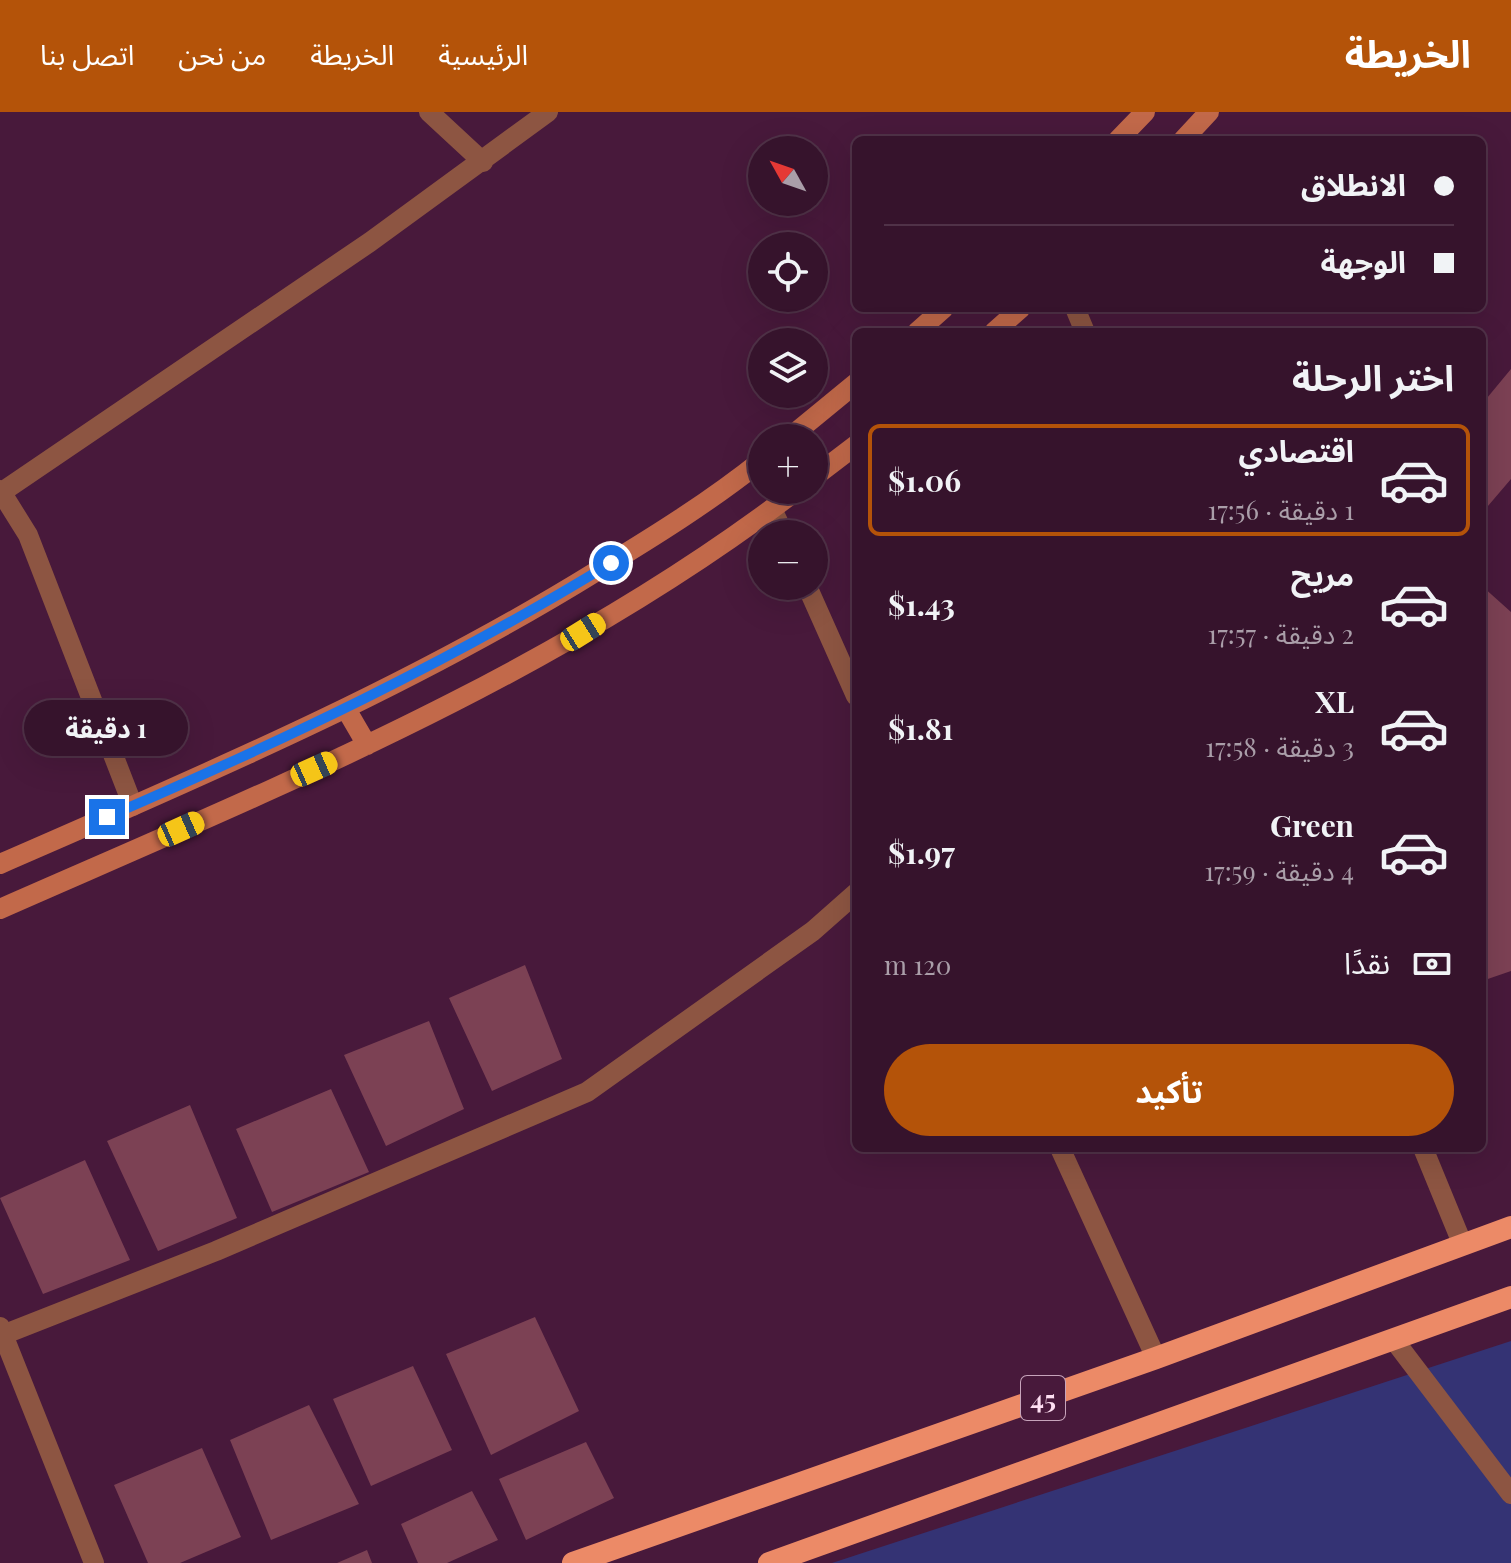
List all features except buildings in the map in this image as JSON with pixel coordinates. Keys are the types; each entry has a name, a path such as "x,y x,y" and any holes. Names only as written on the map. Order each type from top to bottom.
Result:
{"highway":[{"name":"45","path":"573,1563 1156,1358 1511,1227"},
{"name":"45","path":"769,1563 1511,1297"}],"main road":[{"path":"1122,136 1145,112"},
{"path":"1187,136 1209,112"},
{"path":"922,328 940,312"},
{"path":"998,328 1016,312"},
{"path":"806,424 852,386"},
{"path":"828,466 852,448"},
{"path":"0,864 346,709 512,624 635,548 748,470"},
{"path":"0,909 367,745 535,661 655,587 779,504"},
{"path":"346,709 367,745"}],"street":[{"path":"429,112 483,162"},
{"path":"133,806 28,535 1,491 483,162 548,112"},
{"path":"772,509 777,520"},
{"path":"813,600 852,687"},
{"path":"94,1563 1,1332 216,1251 587,1092 813,931 852,897"},
{"path":"1062,1152 1156,1358"},
{"path":"1425,1152 1462,1243"},
{"path":"1394,1340 1511,1494"}],"shaded area":[{"path":"1511,1341 1511,1563 832,1563"}],"route":[{"path":"107,817 402,682 512,624 611,563"}]}
